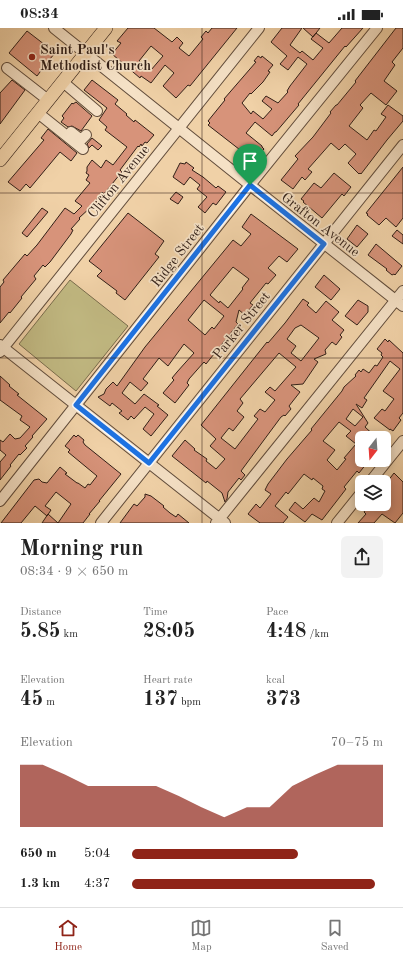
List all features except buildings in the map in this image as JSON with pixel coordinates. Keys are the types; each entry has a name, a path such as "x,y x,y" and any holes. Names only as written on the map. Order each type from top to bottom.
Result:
{"main road":[{"path":"0,160 106,28"}],"street":[{"name":"Grafton Avenue","path":"54,28 399,303"},
{"name":"Clifton Avenue","path":"1,348 259,28"},
{"name":"Ridge Street","path":"0,501 376,28"},
{"path":"7,68 82,149"},
{"path":"63,82 97,111"},
{"path":"42,107 81,140 86,135"},
{"name":"Parker Street","path":"101,523 403,145"},
{"path":"1,348 76,405 220,522 399,303 403,292"},
{"path":"376,475 403,441"},
{"path":"337,523 355,501"}],"shaded area":[{"path":"70,280 128,326 76,391 19,344"}],"place":[{"name":"Saint Paul's Methodist Church","path":"32,57"}],"route":[{"path":"250,185 324,244 149,463 76,405 250,185"}]}
